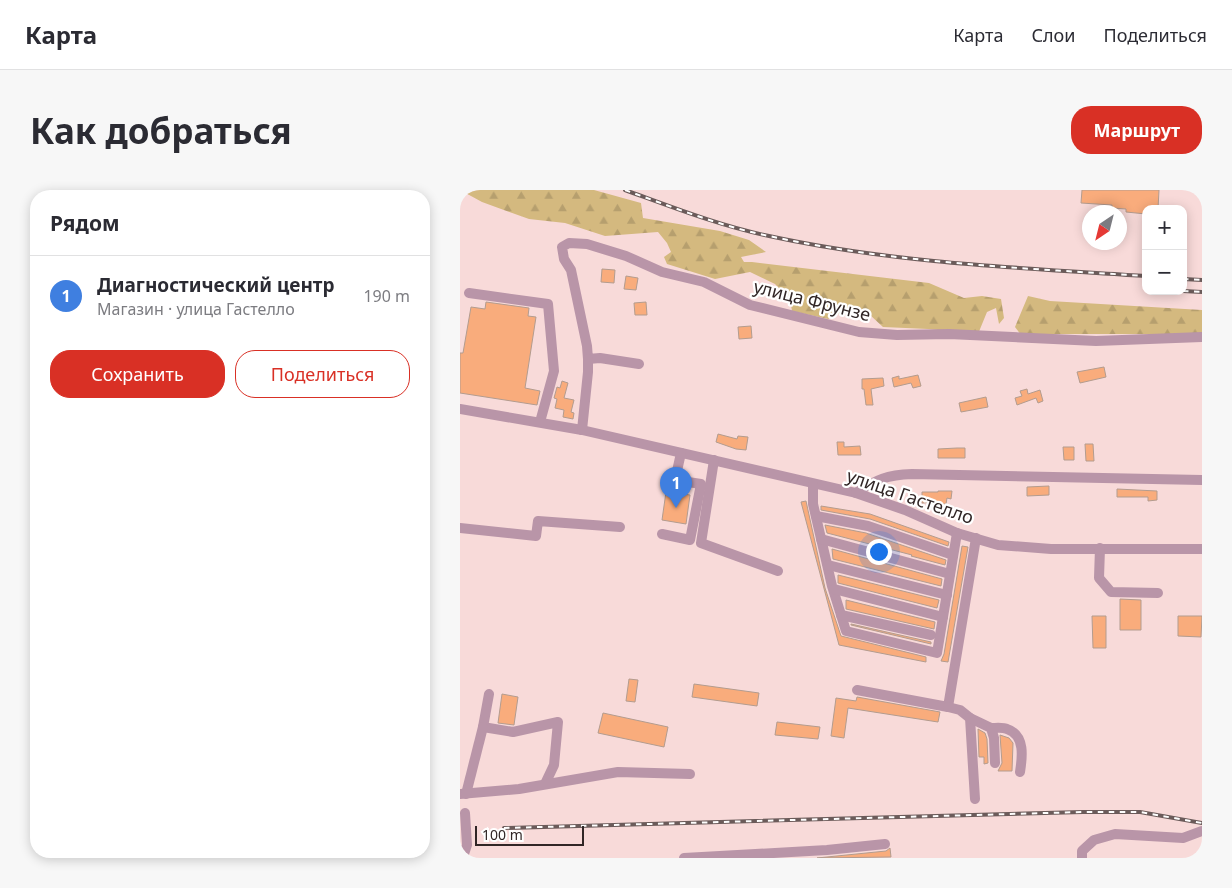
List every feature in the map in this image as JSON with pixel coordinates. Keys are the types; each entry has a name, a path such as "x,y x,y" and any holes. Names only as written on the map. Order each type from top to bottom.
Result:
{"street":[{"name":"улица Фрунзе","path":"588,359 571,270 564,259 562,247 569,243 587,244 626,256 662,272 704,282 750,305 858,332 896,335 948,334 1096,341 1202,337"},
{"path":"469,293 548,304 554,371 540,422"},
{"path":"582,430 588,359 600,358 639,364"},
{"name":"улица Гастелло","path":"460,409 582,430 856,493 905,510 957,533 998,545 1051,549 1202,549"},
{"path":"681,453 676,480 701,484 690,540"},
{"path":"701,543 714,460"},
{"path":"856,493 872,482 892,475 912,474 1202,480"},
{"path":"813,484 813,504 846,631 937,653 957,533"},
{"path":"816,516 868,526 954,555"},
{"path":"460,528 536,536 538,521 620,527"},
{"path":"662,534 690,540 699,545 701,543 778,571"},
{"path":"948,707 976,538"},
{"path":"821,539 950,574"},
{"path":"1100,548 1100,578 1111,592 1158,593"},
{"path":"828,565 947,595"},
{"path":"834,589 943,617"},
{"path":"841,615 931,635"},
{"path":"857,690 960,710 970,718 991,728 1008,729 1017,736 1023,750 1020,772"},
{"path":"488,694 483,727 463,794 520,789 618,772 690,774"},
{"path":"970,718 975,799"},
{"path":"483,727 513,732 558,722 554,765 545,784"},
{"path":"991,728 994,738 995,763"},
{"path":"460,858 464,857 467,844 465,813"},
{"path":"1082,858 1082,851 1094,840 1115,834 1183,838 1202,831"},
{"path":"684,858 827,850 885,844"}],"green space":[{"path":"460,190 594,190 641,203 643,218 720,231 749,240 766,252 741,257 744,262 929,283 964,298 982,296 1001,299 1004,318 999,324 996,308 987,312 978,334 883,327 870,315 838,314 828,319 792,311 790,299 775,284 750,272 715,279 667,264 664,257 671,252 667,243 658,232 605,236 565,223 529,219 482,202"},
{"path":"1028,296 1050,301 1202,310 1202,334 1021,335 1015,327"}],"building":[{"path":"1082,190 1159,190 1158,205 1142,205 1142,214 1127,212 1127,205 1081,203"},
{"path":"602,269 615,270 614,283 601,282"},
{"path":"626,276 638,278 636,290 624,289"},
{"path":"486,302 529,308 528,316 536,317 525,388 540,391 537,405 460,393 460,353 463,353 471,307 485,309"},
{"path":"646,302 647,315 635,315 634,303"},
{"path":"751,326 752,338 739,339 738,327"},
{"path":"1104,367 1106,377 1080,383 1077,372"},
{"path":"918,375 921,386 913,388 911,383 894,387 892,378 899,376 899,379"},
{"path":"883,378 884,386 871,389 873,405 866,405 864,389 862,389 862,379"},
{"path":"562,381 568,383 564,398 574,400 571,412 574,413 573,419 563,417 564,410 555,408 557,399 554,398 557,387 560,388"},
{"path":"1027,389 1028,394 1040,390 1043,401 1038,403 1036,398 1017,405 1015,398 1022,396 1020,391"},
{"path":"986,397 988,407 961,412 959,403"},
{"path":"718,434 737,439 738,436 748,437 746,450 736,449 716,442"},
{"path":"837,442 844,442 844,447 860,446 861,455 838,455"},
{"path":"1085,444 1093,444 1094,461 1086,461"},
{"path":"1063,447 1074,447 1074,460 1064,460"},
{"path":"965,448 965,458 938,458 938,449"},
{"path":"1049,486 1049,495 1027,496 1027,487"},
{"path":"1117,489 1157,491 1157,500 1148,501 1148,497 1117,497"},
{"path":"952,491 951,499 947,498 946,504 938,504 938,502 922,503 922,492"},
{"path":"666,492 690,495 686,524 662,520"},
{"path":"806,501 825,588 841,636 926,657 926,662 839,645 801,502"},
{"path":"821,506 870,514 949,542 948,546 870,519 821,510"},
{"path":"825,525 866,533 946,560 945,565 827,533"},
{"path":"962,546 968,547 948,662 941,661 944,654"},
{"path":"832,549 942,579 941,586 833,559"},
{"path":"838,575 939,600 937,608 838,583"},
{"path":"1120,599 1141,600 1141,630 1120,630"},
{"path":"846,600 935,622 934,629 846,609"},
{"path":"1092,616 1106,616 1106,648 1093,648"},
{"path":"1178,616 1202,616 1201,637 1178,636"},
{"path":"851,625 931,642 931,644"},
{"path":"629,679 638,680 635,702 626,701"},
{"path":"694,684 759,693 757,706 692,697"},
{"path":"502,694 518,697 514,725 498,723"},
{"path":"857,697 940,712 938,722 848,708 844,738 831,736 836,698 856,701"},
{"path":"603,713 668,727 664,747 598,733"},
{"path":"777,722 820,727 818,739 775,735"},
{"path":"978,729 985,733 987,739 988,763 984,764 984,757 979,757"},
{"path":"1000,735 1009,738 1013,743 1012,771 998,771 1002,763"},
{"path":"890,848 891,857 817,858 886,851"}],"railway":[{"path":"625,190 732,227 769,236 862,253 957,263 1142,276"},
{"path":"1187,279 1202,280"},
{"path":"1187,291 1202,292"},
{"path":"504,828 1083,812 1140,812 1202,823"}],"place":[{"name":"Диагностический центр","path":"676,508"}]}
